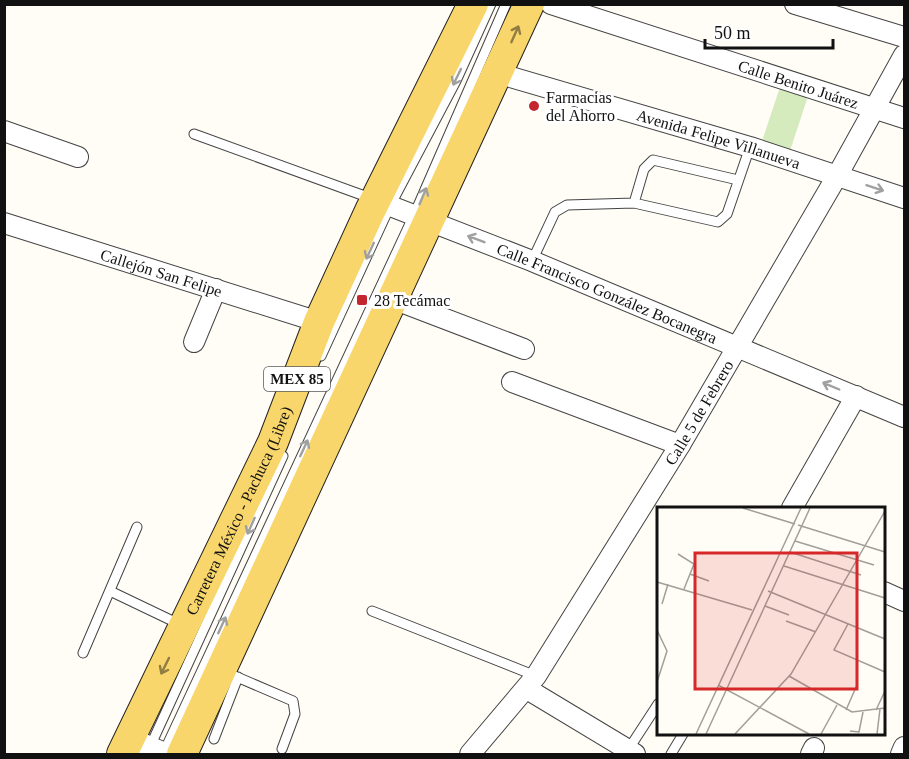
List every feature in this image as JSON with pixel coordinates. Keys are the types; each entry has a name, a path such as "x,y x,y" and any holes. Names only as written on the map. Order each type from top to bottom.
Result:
{"main road":[{"name":"Carretera México - Pachuca (Libre)","path":"153,751 184,626 273,442 319,322 383,203 473,4"},
{"name":"MEX 85","path":"153,751 230,674 289,517 393,299 422,218 497,73 528,4"}],"street":[{"name":"Calle Benito Juárez","path":"551,4 904,118"},
{"path":"795,4 904,37"},
{"name":"Calle 5 de Febrero","path":"470,754 532,682 680,445 837,176 904,55"},
{"name":"Avenida Felipe Villanueva","path":"497,73 750,147 904,198"},
{"path":"4,130 78,157"},
{"name":"Calle Francisco González Bocanegra","path":"383,203 532,261 904,417"},
{"name":"Callejón San Felipe","path":"4,224 319,322"},
{"path":"194,342 216,289"},
{"path":"393,299 524,349"},
{"path":"512,382 680,445"},
{"path":"793,507 856,396"},
{"path":"885,592 904,601"},
{"path":"532,682 631,752"},
{"path":"901,754 904,747"}],"lane":[{"path":"318,363 383,203 456,81 491,4"},
{"path":"153,751 422,218 506,4"},
{"path":"194,134 383,203"},
{"path":"532,261 560,207 634,203 718,222 727,214 750,147"},
{"path":"634,203 644,169 653,160 738,180"},
{"path":"153,751 285,450"},
{"path":"83,654 137,527"},
{"path":"110,591 184,626"},
{"path":"372,612 532,682"},
{"path":"214,739 230,674 293,701 295,714 282,749"},
{"path":"631,752 657,706"},
{"path":"671,754 682,735"}],"green space":[{"path":"781,84 809,93 790,151 762,141"}],"place":[{"name":"Farmacias del Ahorro","path":"534,106"},
{"name":"28 Tecámac","path":"362,300"}]}
